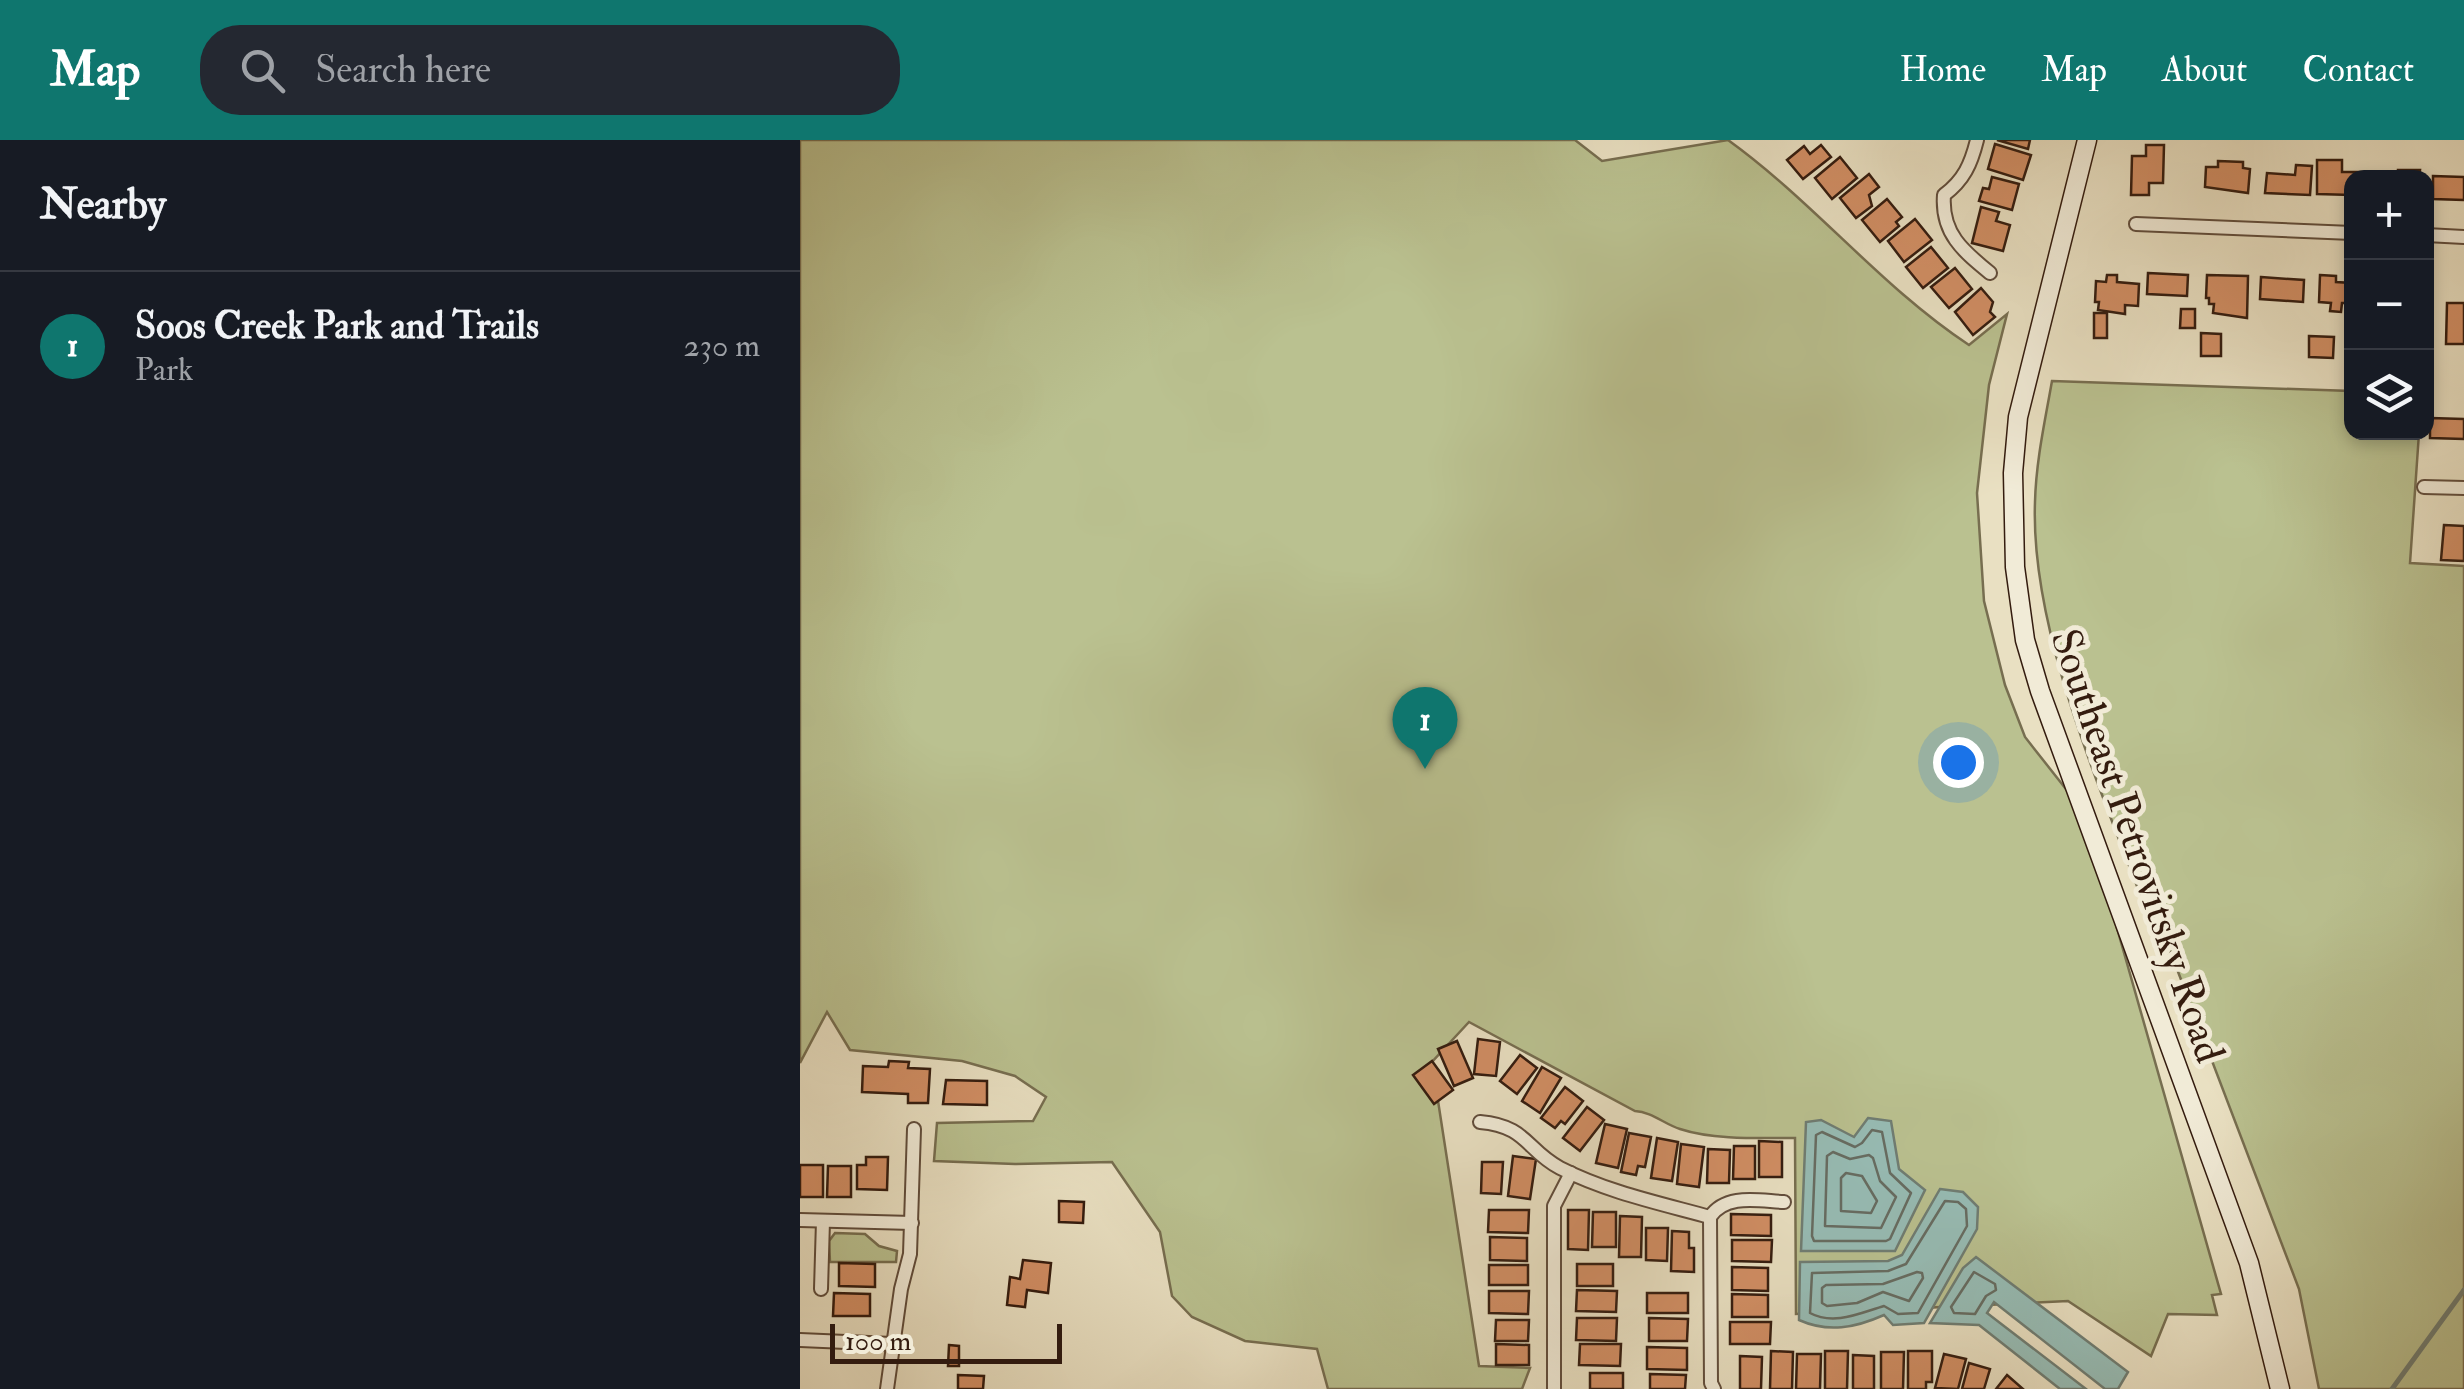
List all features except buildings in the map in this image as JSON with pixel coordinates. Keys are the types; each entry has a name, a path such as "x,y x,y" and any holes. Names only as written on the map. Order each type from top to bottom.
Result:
{"main road":[{"name":"Southeast Petrovitsky Road","path":"2087,140 2018,417 2012,488 2015,567 2025,640 2040,691 2248,1262 2280,1389"}],"street":[{"path":"1977,140 1971,163 1959,184 1944,195 1942,209 1947,229 1960,248 1990,273"},
{"path":"2136,224 2344,232"},
{"path":"2434,236 2464,237"},
{"path":"2424,487 2464,488"},
{"path":"1480,1122 1515,1130 1555,1166 1599,1186 1710,1217"},
{"path":"887,1389 900,1288 910,1254 914,1129"},
{"path":"1554,1388 1554,1206 1571,1173"},
{"path":"1714,1389 1710,1383 1710,1217 1723,1204 1734,1201 1784,1202"},
{"path":"800,1220 912,1223"},
{"path":"821,1288 823,1220"},
{"path":"800,1340 892,1344"}],"green space":[{"path":"800,140 1575,140 1602,161 1728,140 1790,190 1906,297 1969,345 2007,314 1989,385 1977,493 1984,601 2005,685 2025,737 2084,812 2221,1294 2212,1295 2217,1315 2168,1314 2151,1356 2068,1301 1796,1314 1795,1138 1722,1137 1680,1129 1635,1111 1469,1022 1432,1062 1479,1366 1530,1368 1522,1389 1328,1389 1317,1349 1245,1341 1192,1317 1172,1296 1160,1232 1112,1162 934,1161 937,1123 1033,1121 1046,1097 1015,1076 962,1061 850,1050 827,1012 800,1063"},
{"path":"2052,381 2344,391 2344,440 2419,440 2410,563 2464,566 2464,1389 2319,1389 2299,1289 2164,935 2155,934 2095,777 2059,665 2037,554 2035,502"},
{"path":"835,1233 865,1234 879,1246 897,1251 896,1262 830,1262 829,1241"}],"water":[{"path":"1868,1118 1891,1121 1899,1169 1925,1190 1895,1251 1801,1251 1806,1122 1821,1120 1854,1137"},
{"path":"1940,1189 1963,1192 1978,1207 1977,1229 1924,1323 1893,1325 1884,1315 1842,1327 1820,1327 1799,1320 1800,1262 1888,1261 1902,1255"},
{"path":"1976,1257 2128,1372 2118,1389 2105,1389 1994,1302 1987,1313 2086,1389 2060,1389 1979,1325 1930,1323 1963,1268"}],"waterway":[{"path":"2392,1389 2464,1290"}],"place":[{"name":"Soos Creek Park and Trails","path":"1425,769"}]}
